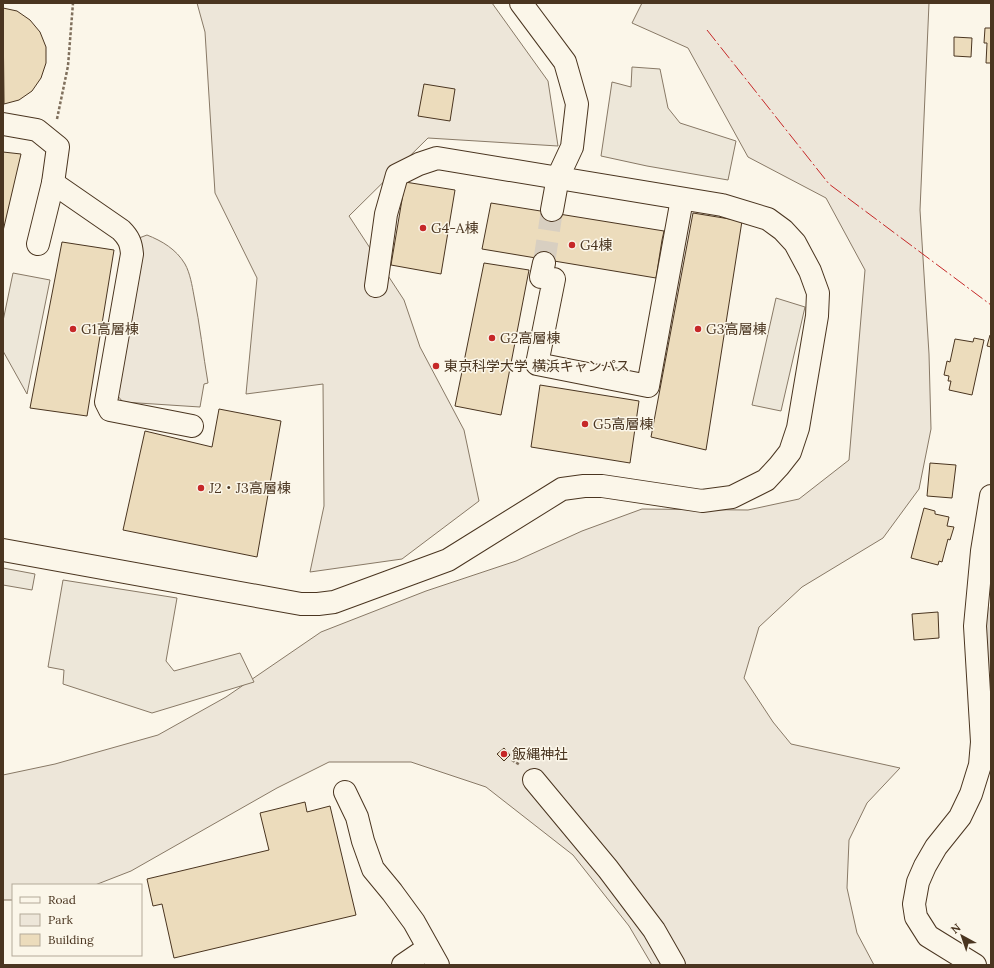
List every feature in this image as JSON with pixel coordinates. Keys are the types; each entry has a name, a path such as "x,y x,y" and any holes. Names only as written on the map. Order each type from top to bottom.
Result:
{"street":[{"path":"521,3 565,62 577,104 572,147 558,177 552,210"},
{"path":"3,124 37,130 58,147 53,183 38,244"},
{"path":"3,550 301,604 318,604 334,602 448,560 562,490 584,486 602,486 702,501 732,497 766,480 790,452 801,413 817,316 818,293 810,271 795,243 783,230 768,219 722,205 437,158 419,164 398,175 386,214 376,286"},
{"path":"53,183 121,230 128,237 131,245 132,254 106,402 110,410 192,426"},
{"path":"544,263 542,277 554,279 537,364 648,386 682,199"},
{"path":"975,965 928,936 916,917 914,904 918,882 925,866 936,847 960,817 971,794 980,765 984,679 975,626 977,589 991,496"},
{"path":"529,773 608,869 654,930 674,965"},
{"path":"345,792 357,818 363,842 373,870 392,892 414,922 430,952 403,965"}],"path":[{"path":"52,143 68,66 73,3"},
{"path":"512,760 529,773"}],"green space":[{"path":"197,3 492,3 548,81 558,146 428,138 349,216 404,300 420,347 464,430 479,501 402,559 310,572 324,506 323,384 246,394 257,278 215,193 205,32"},
{"path":"642,3 929,3 920,210 929,354 931,429 919,489 883,538 802,587 759,627 744,678 773,722 791,744 900,768 867,803 849,840 847,888 857,933 874,965 652,965 629,926 573,855 486,787 411,762 329,762 277,788 131,871 98,884 12,884 12,900 3,900 3,775 55,764 158,735 226,697 321,632 426,591 516,561 582,531 642,509 748,510 799,499 849,460 865,270 826,198 748,157 688,48 632,23"},
{"path":"147,235 173,250 185,264 190,275 208,383 204,384 200,407 123,402 116,394 139,238"}],"shaded area":[{"path":"632,67 660,69 668,108 680,123 736,141 728,180 647,166 601,156 612,82 631,87"},
{"path":"13,273 50,280 27,394 3,351 3,321"},
{"path":"776,298 805,307 781,411 752,405"},
{"path":"3,568 35,574 32,590 3,585"},
{"path":"63,580 177,598 166,661 174,671 240,653 254,682 152,713 63,684 64,670 48,667"}],"building":[{"path":"3,8 17,11 30,20 40,32 46,47 46,63 41,78 32,91 19,100 4,104"},
{"path":"985,28 991,28 991,63 986,63 987,43 984,43"},
{"path":"954,37 972,38 971,57 954,56"},
{"path":"424,84 455,89 450,121 418,116"},
{"path":"3,152 21,154 3,231"},
{"name":"G4-A棟","path":"405,182 455,190 441,274 391,265"},
{"name":"G4棟","path":"491,203 664,231 656,278 482,249"},
{"name":"G3高層棟","path":"693,213 742,221 706,450 651,437"},
{"name":"G1高層棟","path":"62,242 114,250 87,416 30,408"},
{"name":"G2高層棟","path":"484,263 529,270 501,415 455,406"},
{"path":"990,335 991,336 991,347 987,346"},
{"path":"974,338 984,340 972,395 949,390 951,381 948,381 949,376 944,375 947,361 950,362 955,339 973,342"},
{"name":"G5高層棟","path":"540,385 639,401 630,463 531,447"},
{"name":"J2・J3高層棟","path":"219,409 281,421 257,557 123,530 145,431 212,447"},
{"path":"930,463 956,465 952,498 927,496"},
{"path":"924,508 935,511 935,514 949,517 947,526 954,527 950,540 948,539 942,562 939,561 938,565 911,558"},
{"path":"938,612 939,638 914,640 912,614"},
{"name":"飯縄神社","path":"504,748 510,755 504,761 497,754"},
{"path":"305,802 307,812 330,806 356,915 174,958 162,904 153,906 147,879 269,850 260,813"}],"waterway":[{"path":"987,609 989,662 991,667"}],"tunnel":[{"path":"544,263 552,210"}],"power":[{"path":"707,30 829,184 991,305"}],"place":[{"name":"G4-A棟","path":"423,228"},
{"name":"G4棟","path":"572,245"},
{"name":"G1高層棟","path":"73,329"},
{"name":"G3高層棟","path":"698,329"},
{"name":"G2高層棟","path":"492,338"},
{"name":"東京科学大学 横浜キャンパス","path":"436,366"},
{"name":"G5高層棟","path":"585,424"},
{"name":"J2・J3高層棟","path":"201,488"},
{"name":"飯縄神社","path":"504,754"}]}
